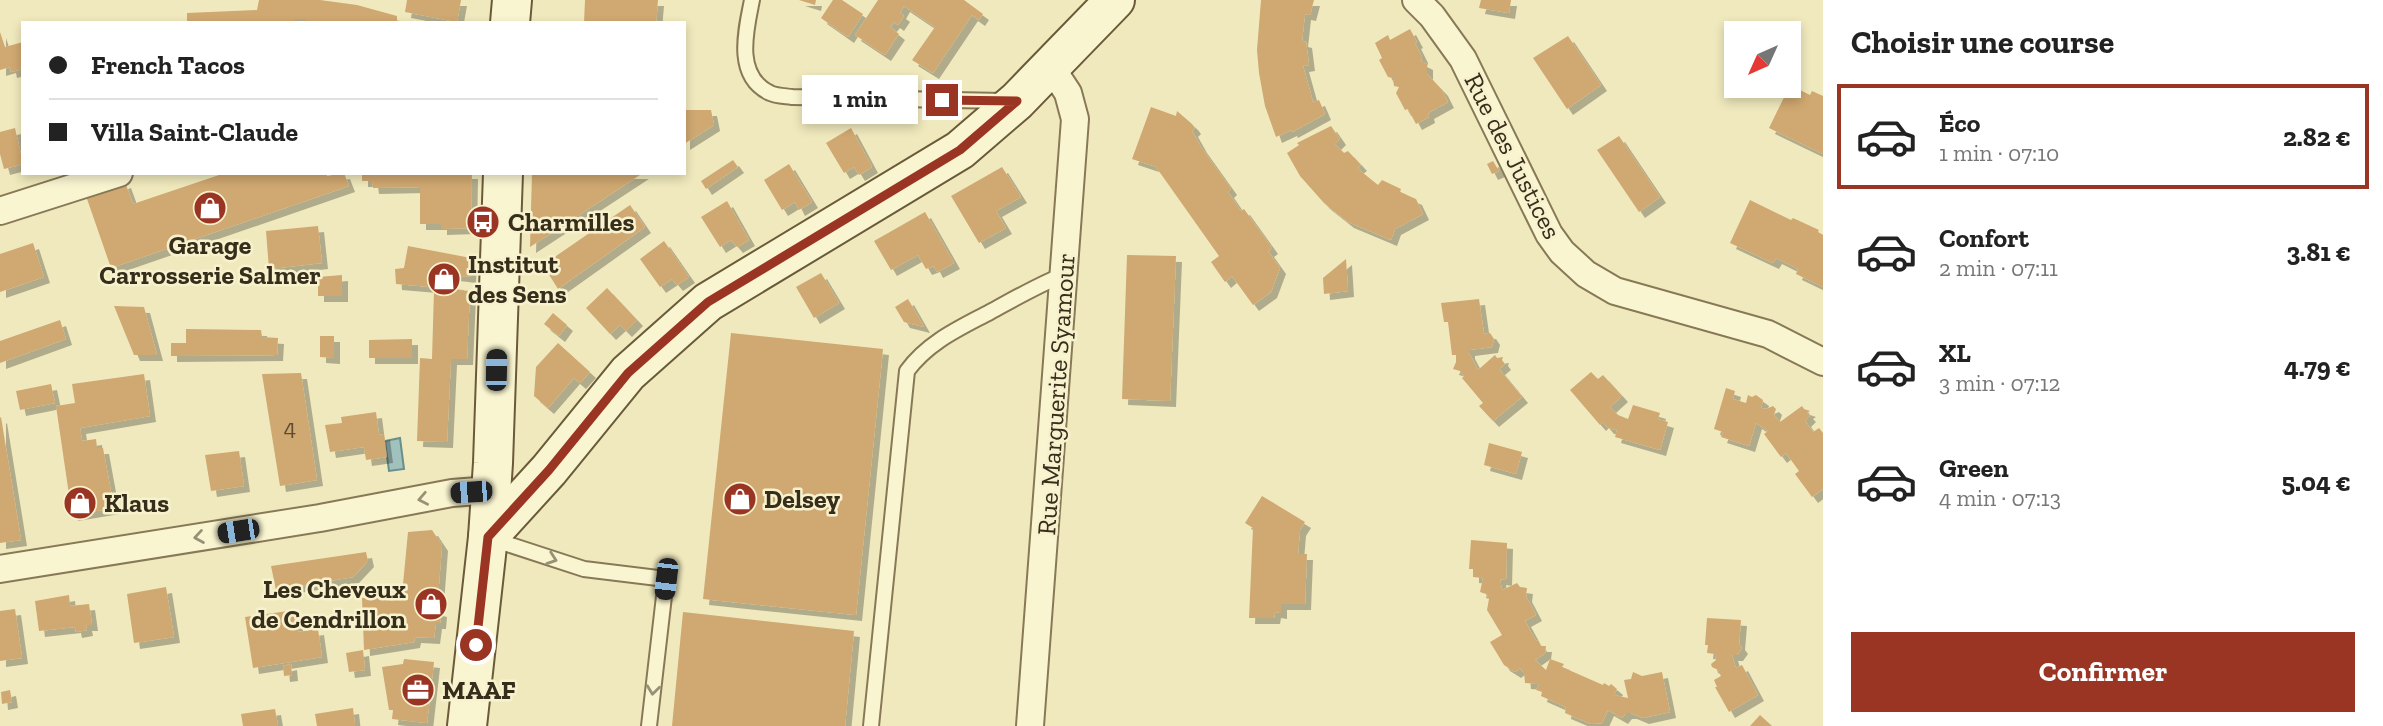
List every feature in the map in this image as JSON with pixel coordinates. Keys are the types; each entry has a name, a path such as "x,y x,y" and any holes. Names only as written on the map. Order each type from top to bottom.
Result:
{"street":[{"path":"510,21 512,0"},
{"path":"0,569 320,518 452,493 508,492 549,470 628,373 708,302 960,150 1017,101 1115,0"},
{"name":"Rue des Justices","path":"1416,0 1432,16 1463,59 1549,233 1562,253 1586,274 1615,291 1768,334 1823,362"},
{"name":"Rue Marguerite Syamour","path":"1030,726 1075,119 1068,93 1051,68"},
{"path":"0,211 113,175"},
{"path":"467,726 488,537 508,492 503,175"}],"lane":[{"path":"751,0 744,39 745,59 752,76 770,93 792,97 1017,101"},
{"path":"871,726 907,370 918,356 938,340 1063,275"},
{"path":"488,537 584,569 666,579 649,726"}],"water":[{"path":"400,438 404,469 389,471 385,441"}],"building":[{"path":"259,0 320,0 357,5 397,16 397,21 187,21 187,13 257,10"},
{"path":"407,0 461,0 457,21 405,12"},
{"path":"585,0 658,0 656,21 584,21"},
{"path":"799,0 816,0 815,5"},
{"path":"833,0 842,0 863,14 848,37 821,18"},
{"path":"878,0 964,0 983,14 979,20 972,15 933,73 912,60 935,27 904,6 900,13 904,16 898,25 894,22 890,27 899,34 885,55 855,35"},
{"path":"1261,0 1314,0 1310,15 1305,14 1302,41 1306,42 1309,65 1303,66 1313,102 1319,100 1325,114 1292,132 1291,130 1276,137 1265,106 1259,73 1257,50"},
{"path":"1481,0 1511,0 1509,13 1479,8"},
{"path":"1410,29 1417,42 1415,43 1422,57 1421,61 1427,64 1427,74 1442,90 1448,102 1428,113 1429,117 1416,124 1396,93 1399,87 1394,86 1393,78 1388,77 1379,60 1382,58 1375,43 1388,35 1390,40"},
{"path":"0,32 5,47 21,43 21,70 11,72 10,67 0,70"},
{"path":"1568,36 1601,85 1567,109 1533,58"},
{"path":"1801,90 1810,95 1812,91 1823,96 1823,154 1769,128 1784,98 1801,98"},
{"path":"1151,107 1176,116 1177,111 1192,124 1195,128 1192,131 1201,147 1231,189 1228,192 1272,248 1268,251 1280,268 1271,292 1253,305 1232,276 1225,282 1211,262 1219,256 1156,167 1132,159"},
{"path":"686,110 711,110 714,125 686,143"},
{"path":"1331,126 1340,139 1335,144 1344,153 1348,151 1361,165 1357,168 1378,185 1382,180 1416,199 1423,214 1395,229 1391,240 1348,222 1324,203 1300,176 1287,153 1299,145 1297,143"},
{"path":"15,128 21,165 4,169 0,154 0,132"},
{"path":"851,128 872,167 859,175 854,167 844,173 826,143"},
{"path":"1619,136 1660,197 1639,212 1597,150"},
{"path":"733,160 738,167 706,189 701,181"},
{"path":"1493,161 1499,171 1492,174 1487,164"},
{"path":"789,164 812,202 799,210 795,202 782,210 764,180"},
{"path":"1002,167 1021,197 996,211 1006,228 979,243 951,196"},
{"path":"219,175 345,175 349,186 111,268 86,196 125,182 133,204"},
{"path":"362,175 472,175 471,228 441,229 441,224 420,224 420,187 373,188 372,181 362,181"},
{"path":"532,175 640,175 530,247"},
{"path":"1750,200 1819,230 1823,235 1823,287 1796,274 1798,269 1776,258 1773,263 1730,243"},
{"path":"727,201 749,240 737,247 731,240 720,247 701,217"},
{"path":"630,205 645,227 558,289 543,265"},
{"path":"925,212 954,263 937,272 934,266 926,269 918,255 891,270 874,241"},
{"path":"318,226 322,263 269,269 266,231"},
{"path":"664,241 689,277 677,285 672,279 660,287 640,259"},
{"path":"33,243 44,277 0,292 0,254"},
{"path":"408,246 471,258 470,277 446,274 445,283 458,284 458,290 470,291 467,359 451,359 447,442 417,441 420,358 432,359 434,290 431,287 396,284 395,269 404,268"},
{"path":"1127,255 1176,256 1170,401 1122,399"},
{"path":"1346,259 1348,291 1324,294 1323,278"},
{"path":"821,273 839,303 814,318 796,287"},
{"path":"342,275 342,296 318,296 318,277"},
{"path":"607,288 637,320 626,331 620,325 610,334 586,308"},
{"path":"908,299 924,327 904,322 895,307"},
{"path":"1479,299 1484,334 1490,333 1494,339 1492,347 1469,350 1469,353 1478,370 1495,355 1497,358 1503,357 1505,364 1499,369 1522,397 1493,421 1479,406 1483,403 1462,378 1464,376 1453,369 1456,355 1452,355 1448,322 1444,322 1441,303"},
{"path":"114,306 144,307 157,355 134,355"},
{"path":"553,313 567,325 559,336 544,324"},
{"path":"60,320 66,339 0,363 0,341"},
{"path":"186,329 261,330 262,337 278,338 277,355 171,356 171,343 186,343"},
{"path":"731,333 883,349 856,615 703,599"},
{"path":"320,336 334,336 334,358 320,357"},
{"path":"412,339 412,358 369,358 369,340"},
{"path":"558,343 590,372 580,383 574,378 548,408 534,396 536,367"},
{"path":"1591,372 1598,379 1603,375 1622,396 1610,407 1618,415 1628,419 1633,405 1660,413 1658,419 1668,422 1660,450 1615,437 1617,430 1608,428 1603,422 1600,425 1570,390"},
{"path":"301,373 317,480 280,486 262,374"},
{"path":"144,374 150,416 80,428 82,441 96,439 97,448 103,448 114,508 72,515 56,406 75,403 72,384"},
{"path":"51,384 55,403 20,410 16,391"},
{"path":"1726,388 1735,391 1733,399 1746,403 1748,395 1756,395 1763,400 1761,408 1773,406 1776,409 1774,415 1780,422 1802,406 1810,411 1807,413 1810,416 1805,421 1813,432 1819,428 1823,433 1823,489 1812,497 1795,474 1799,471 1786,453 1781,457 1764,434 1768,431 1756,423 1749,446 1721,437 1723,432 1714,429"},
{"path":"376,412 379,435 384,434 387,457 366,460 364,447 330,452 325,425 342,423 341,417"},
{"path":"0,418 21,540 0,543"},
{"path":"1489,443 1522,452 1516,474 1484,465"},
{"path":"239,451 244,486 211,491 205,455"},
{"path":"1262,496 1305,522 1300,530 1298,554 1307,554 1305,604 1281,604 1281,613 1275,612 1274,618 1249,618 1253,528 1245,523"},
{"path":"432,530 442,545 437,610 441,611 440,623 436,623 434,638 415,637 414,642 364,650 362,598 371,598 375,593 379,597 393,597 394,584 403,584 408,532"},
{"path":"1471,540 1507,543 1506,580 1500,579 1502,590 1517,583 1520,587 1527,588 1526,596 1536,615 1525,621 1536,641 1538,640 1541,646 1546,646 1545,653 1535,660 1546,670 1550,659 1603,685 1611,684 1617,689 1614,695 1628,698 1624,680 1631,679 1633,672 1642,676 1662,672 1670,712 1643,718 1626,713 1622,718 1608,710 1602,723 1591,724 1565,713 1566,707 1541,696 1542,692 1536,690 1539,684 1525,683 1524,673 1520,668 1515,672 1504,665 1490,642 1502,635 1487,610 1489,599 1486,594 1480,592 1483,578 1473,577 1473,569 1469,569"},
{"path":"366,552 368,561 353,577 276,590 271,566"},
{"path":"166,587 174,637 134,643 127,594"},
{"path":"69,595 70,606 89,604 92,625 86,625 87,630 76,632 75,627 39,631 35,601"},
{"path":"15,609 22,658 0,661 0,611"},
{"path":"295,610 298,632 318,629 322,657 253,668 245,617"},
{"path":"683,612 854,631 845,726 672,726"},
{"path":"1707,618 1741,620 1739,644 1742,648 1737,655 1732,655 1736,668 1742,665 1758,695 1729,712 1715,687 1714,680 1721,676 1711,664 1716,660 1715,654 1707,653 1708,645 1705,645"},
{"path":"363,650 365,670 349,672 346,653"},
{"path":"404,659 434,662 427,723 392,719 393,710 389,710 382,667 403,664"},
{"path":"291,664 292,675 284,676 283,666"},
{"path":"10,690 12,702 2,704 1,692"},
{"path":"353,708 355,726 317,726 315,714"},
{"path":"275,709 278,726 243,726 241,714"},
{"path":"1760,715 1772,726 1750,726"}],"place":[{"name":"Garage Carrosserie Salmer","path":"210,208"},
{"name":"Charmilles","path":"483,222"},
{"name":"Institut des Sens","path":"444,279"},
{"name":"Delsey","path":"740,499"},
{"name":"Klaus","path":"80,503"},
{"name":"Les Cheveux de Cendrillon","path":"431,604"},
{"name":"MAAF","path":"418,690"}],"route":[{"path":"476,645 488,537 549,470 628,373 708,302 960,150 1017,101 942,100"}]}
